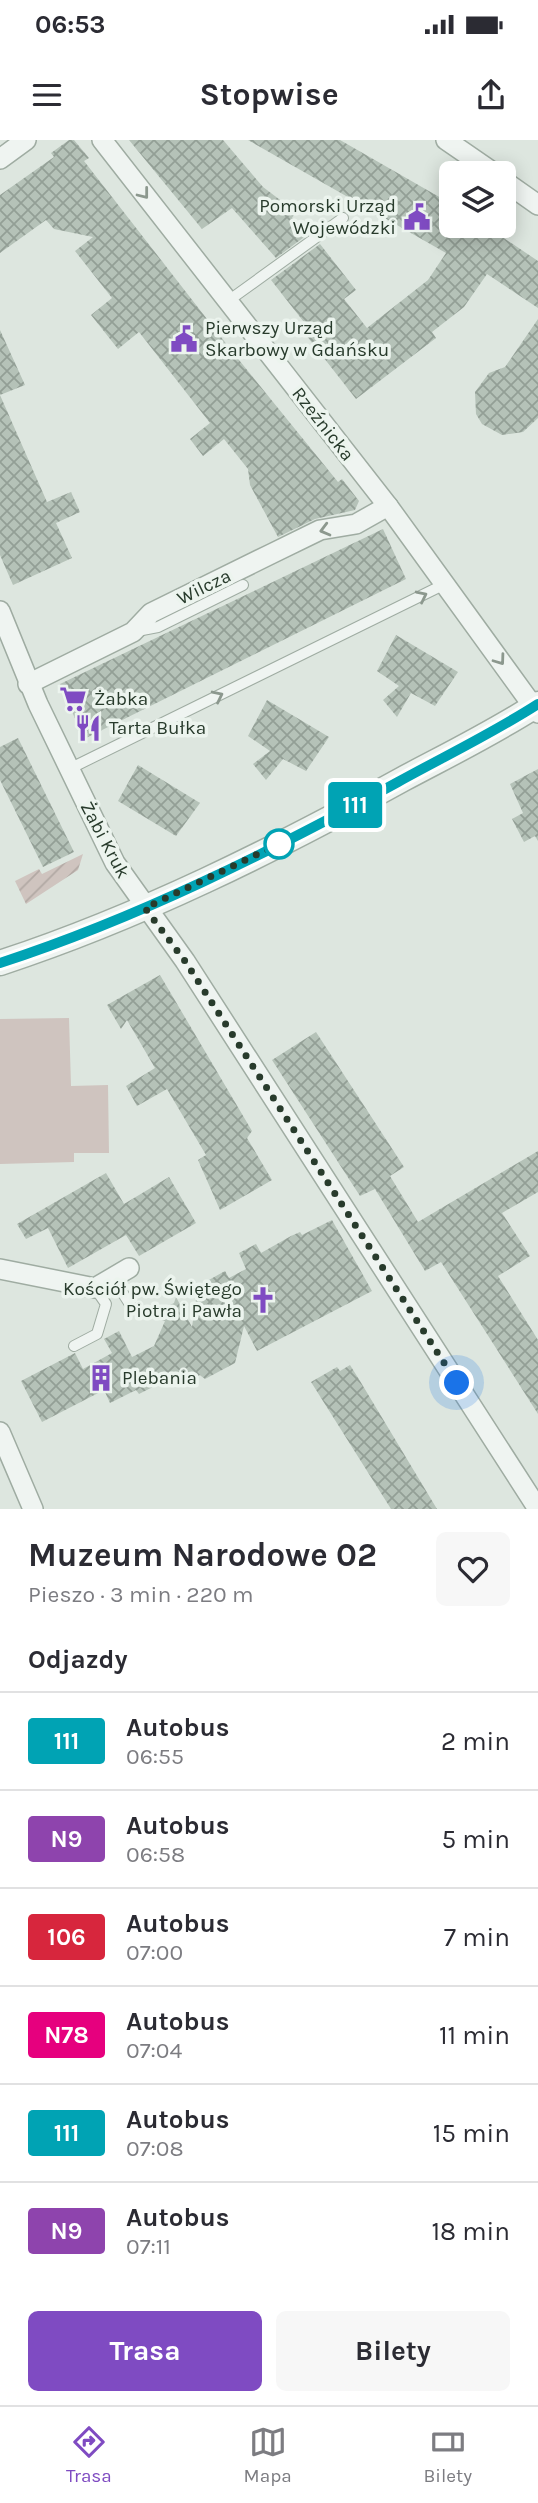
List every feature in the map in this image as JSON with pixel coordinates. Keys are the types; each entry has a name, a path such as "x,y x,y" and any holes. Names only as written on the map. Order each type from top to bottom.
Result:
{"street":[{"path":"0,159 26,140"},
{"name":"Rzeźnicka","path":"102,140 388,506 537,708"},
{"path":"446,140 477,161"},
{"path":"516,189 538,205"},
{"name":"Wilcza","path":"28,684 133,632 151,613 320,530 356,524 388,506"},
{"name":"Żabi Kruk","path":"0,611 28,684 115,863 185,961 532,1488 538,1509"},
{"path":"0,963 76,938 145,908 327,820 537,708"},
{"path":"0,1269 95,1288 121,1273"},
{"path":"0,1432 33,1509"}],"lane":[{"path":"228,301 343,218"},
{"path":"69,770 445,584"},
{"path":"133,632 158,626 243,585"},
{"path":"121,1273 133,1309"},
{"path":"75,1346 97,1334 107,1304 95,1288"}],"shaded area":[{"path":"83,854 78,870 26,904 15,881 39,869 42,874"},
{"path":"69,1018 71,1086 108,1085 109,1153 74,1153 74,1162 0,1164 0,1019"}],"building":[{"path":"69,140 74,140 89,158 84,161 235,355 338,482 342,479 359,501 355,510 315,519 278,537 250,485 248,469 224,439 203,456 190,439 210,423 139,332 118,349 91,315 112,298 75,251 93,237 54,229 46,220 0,253 0,195 54,157 51,153"},
{"path":"129,140 223,140 263,187 296,212 292,218 311,232 276,258 232,208 202,229"},
{"path":"248,140 340,140 439,197 439,238 504,238 538,261 538,308 487,274 464,307 432,332 436,338 356,399 302,330 307,326 271,280 320,244 356,290 344,299 367,328 428,280 446,253"},
{"path":"538,319 538,418 523,432 502,435 482,424 476,414 475,392 489,373 505,367"},
{"path":"0,330 25,385 0,395"},
{"path":"0,395 47,502 71,492 80,512 56,523 72,558 13,585 0,555"},
{"path":"383,529 406,579 84,739 60,684"},
{"path":"396,635 458,672 435,706 411,693 397,717 383,700 399,686 377,671"},
{"path":"267,700 329,737 306,771 283,759 266,780 253,764 270,751 248,736"},
{"path":"18,738 74,852 43,867 0,780 0,747"},
{"path":"138,765 200,803 176,836 118,801"},
{"path":"538,769 538,841 535,836 524,842 512,819 523,813 510,784"},
{"path":"160,975 252,1131 247,1138 272,1180 220,1210 198,1160 206,1155 167,1089 137,1106 126,1086 155,1068 127,1020 121,1029 107,1005"},
{"path":"316,1032 404,1167 390,1176 418,1222 538,1151 538,1192 502,1213 530,1256 498,1276 538,1340 538,1414 441,1262 425,1271 375,1189 360,1196 272,1060"},
{"path":"106,1173 124,1204 169,1177 196,1223 139,1256 126,1235 68,1268 48,1228 26,1239 17,1224"},
{"name":"Kościół pw. Świętego Piotra i Pawła","path":"332,1220 372,1291 257,1351 244,1326 235,1363 205,1379 200,1375 191,1380 182,1372 139,1394 136,1390 110,1403 104,1390 42,1422 21,1381 75,1353 83,1369 112,1353 104,1339 119,1331 132,1357 154,1346 165,1321 146,1317 174,1303 176,1297 192,1327 198,1286 225,1271 229,1278 246,1269 239,1253 256,1244 261,1253 291,1236 300,1232 302,1235"},
{"path":"350,1365 437,1509 391,1509 311,1382 337,1367 340,1371"}],"bus line":[{"name":"111","path":"0,963 76,938 280,844 538,704"}],"place":[{"name":"Pomorski Urząd Wojewódzki","path":"417,217"},
{"name":"Pierwszy Urząd Skarbowy w Gdańsku","path":"184,339"},
{"name":"Żabka","path":"73,699"},
{"name":"Tarta Bułka","path":"88,728"},
{"name":"Kościół pw. Świętego Piotra i Pawła","path":"263,1300"},
{"name":"Plebania","path":"101,1378"}],"route":[{"path":"279,844 145,908 185,961 457,1383"}]}
